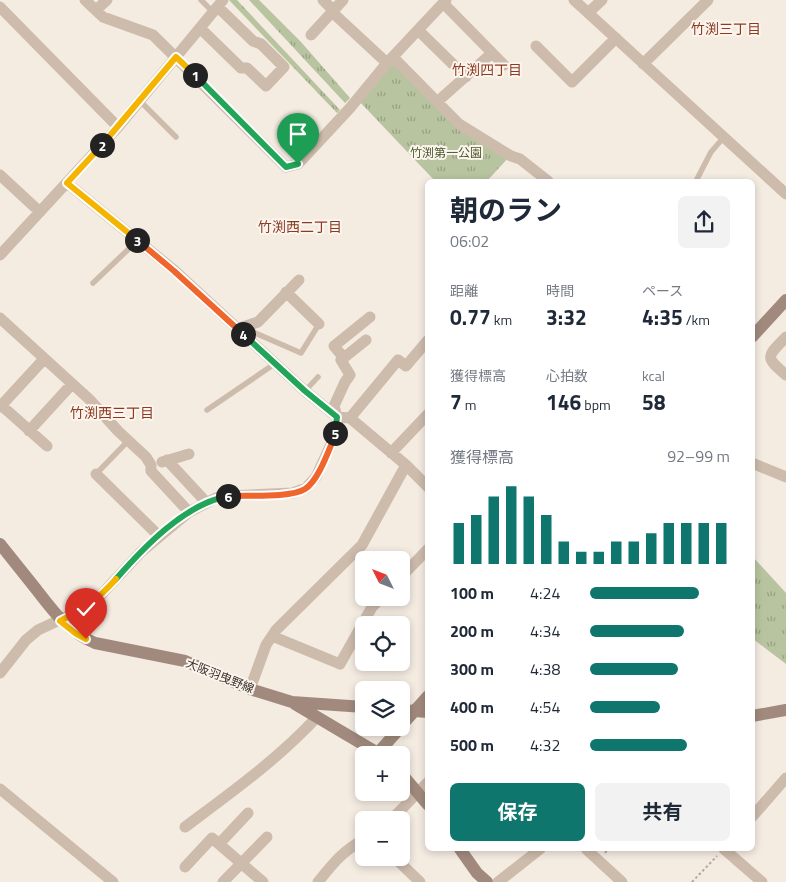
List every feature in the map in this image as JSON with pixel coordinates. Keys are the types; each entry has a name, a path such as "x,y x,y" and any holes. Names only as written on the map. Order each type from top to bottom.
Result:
{"main road":[{"path":"755,335 786,300"},
{"name":"大阪羽曳野線","path":"0,544 60,621 75,633 94,643 185,661 250,689 292,702 355,706"},
{"path":"410,709 425,698"},
{"path":"292,702 367,746"},
{"path":"410,710 425,712"},
{"path":"755,715 786,710"},
{"path":"386,746 394,736"},
{"path":"410,784 425,801"},
{"path":"461,851 477,873 487,882"}],"street":[{"path":"85,0 103,17 153,35 286,167 298,164 444,1 504,65"},
{"path":"96,10 106,0"},
{"path":"322,0 437,102 459,124 511,156 520,159 545,179"},
{"path":"311,35 343,0"},
{"path":"574,0 786,194"},
{"path":"588,13 602,0"},
{"path":"644,64 708,0"},
{"path":"2,248 40,212 118,127 218,6 253,41 261,44 284,67 266,86 247,68 240,68 200,28"},
{"path":"0,7 118,127"},
{"path":"418,30 466,76"},
{"path":"536,46 572,82 616,38"},
{"path":"437,102 492,53"},
{"path":"0,175 40,212"},
{"path":"67,183 243,327 305,391 337,417 350,418 406,465 425,484"},
{"path":"243,327 258,322 299,280"},
{"path":"286,292 319,324"},
{"path":"344,358 334,346 370,317"},
{"path":"0,318 72,384 146,457 151,465 151,471 189,512"},
{"path":"786,337 771,353 770,357 772,362 786,375"},
{"path":"0,673 26,640 38,630 82,610 99,598 130,563 189,512 216,498 293,493 306,488 316,477 334,438 337,417 334,406 344,382 350,374 341,360 366,340"},
{"path":"350,418 398,360 406,366 425,344"},
{"path":"44,359 1,406 47,446"},
{"path":"29,431 72,384"},
{"path":"391,453 425,417"},
{"path":"151,465 189,454"},
{"path":"167,460 206,502"},
{"path":"755,464 786,477"},
{"path":"250,689 266,644 276,630 362,545 406,465"},
{"path":"96,474 159,536"},
{"path":"410,568 425,552"},
{"path":"272,636 340,664 373,606"},
{"path":"185,827 268,765 318,717"},
{"path":"755,814 786,778"},
{"path":"400,811 425,785"},
{"path":"0,789 113,882"},
{"path":"219,844 248,813"},
{"path":"223,882 267,836"},
{"path":"185,866 212,838 262,882"},
{"path":"318,882 337,858 355,845"},
{"path":"498,882 537,851"},
{"path":"588,851 622,882"},
{"path":"726,851 762,882"},
{"path":"403,866 420,882"}],"lane":[{"path":"201,0 218,6"},
{"path":"140,101 176,137"},
{"path":"697,179 711,152 724,137"},
{"path":"93,283 137,240"},
{"path":"243,327 300,353 319,324"},
{"path":"207,410 270,367"},
{"path":"305,391 318,377"},
{"path":"96,474 128,441"}],"path":[{"path":"692,882 722,851"}],"green space":[{"path":"229,0 237,0 340,110 337,113"},
{"path":"249,0 259,0 301,42 350,98 345,103"},
{"name":"竹渕第一公園","path":"390,65 397,65 457,126 509,157 489,179 433,179 359,101"},
{"path":"755,559 786,593 786,664 755,641"}],"district":[{"name":"竹渕三丁目","path":"726,29"},
{"name":"竹渕四丁目","path":"487,70"},
{"name":"竹渕西二丁目","path":"300,227"},
{"name":"竹渕西三丁目","path":"112,413"}],"route":[{"path":"86,639 60,621 82,610 99,598 141,552 189,512 216,498 293,493 306,488 316,477 334,438 337,417 305,391 174,271 67,183 118,127 176,57 286,167 298,164"}]}
